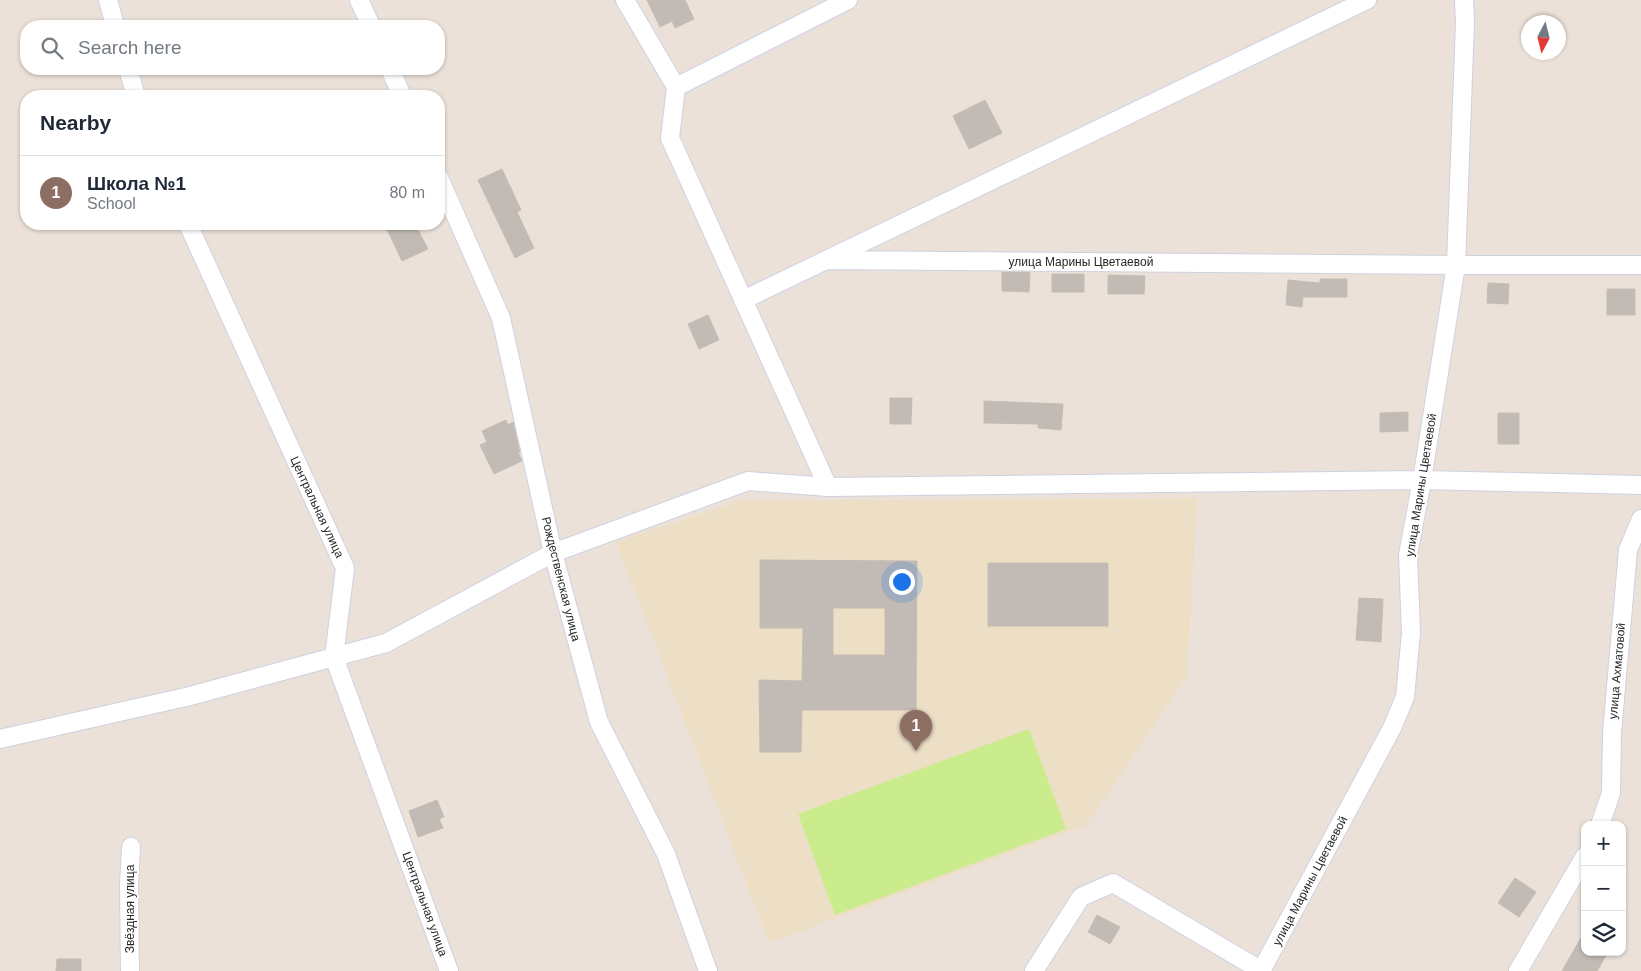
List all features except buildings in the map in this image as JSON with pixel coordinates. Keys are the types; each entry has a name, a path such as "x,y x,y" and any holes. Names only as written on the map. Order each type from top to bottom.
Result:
{"street":[{"path":"108,0 113,20"},
{"path":"359,0 368,20"},
{"path":"625,0 676,87 670,138 828,487"},
{"path":"676,87 848,0"},
{"name":"улица Марины Цветаевой","path":"743,300 1367,0"},
{"name":"улица Марины Цветаевой","path":"1262,971 1392,728 1405,697 1411,633 1408,555 1422,480 1456,265 1465,23 1464,0"},
{"path":"130,75 134,90"},
{"path":"393,75 399,90"},
{"name":"Рождественская улица","path":"445,191 502,318 553,553 599,722 666,854 708,971"},
{"name":"Центральная улица","path":"191,230 345,568 334,657 449,971"},
{"name":"улица Марины Цветаевой","path":"826,260 1641,265"},
{"path":"0,739 190,696 386,643 553,553 748,482 828,487 1422,480 1641,485"},
{"name":"улица Ахматовой","path":"1601,821 1611,793 1612,734 1628,550 1641,520"},
{"name":"Звёздная улица","path":"130,971 128,885 131,847"},
{"path":"1518,971 1581,863"},
{"path":"1034,971 1081,897 1113,883 1262,971"}],"shaded area":[{"path":"1197,498 1187,677 1086,825 769,943 616,542 738,501"}],"green space":[{"path":"1029,729 1066,829 835,915 798,814"}],"place":[{"name":"Школа №1","path":"916,751"}]}
